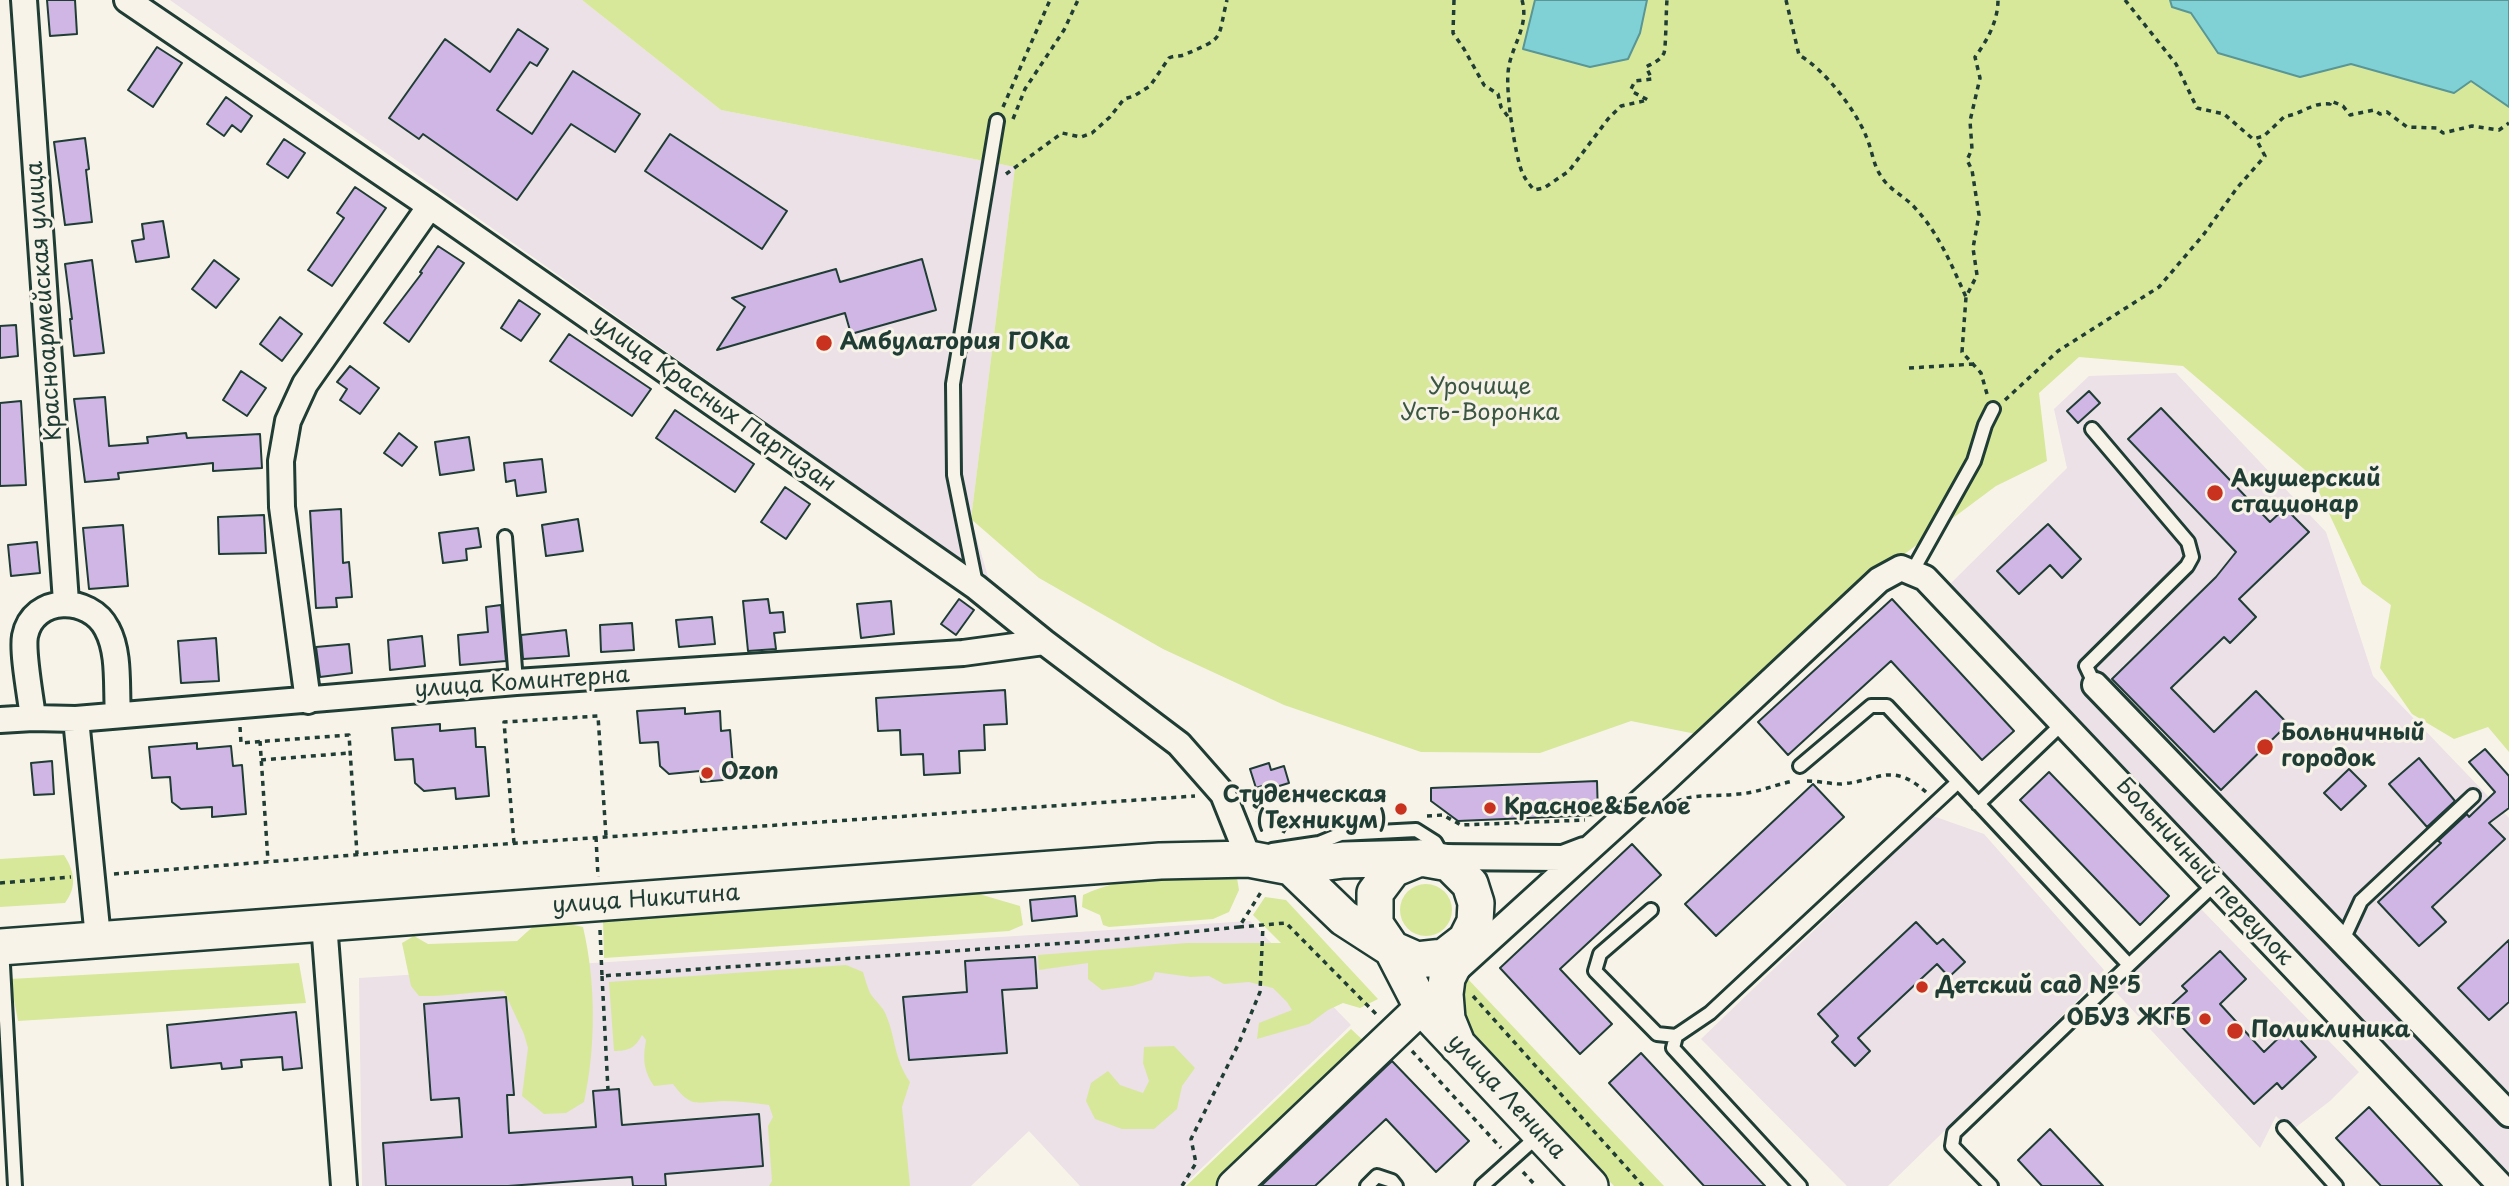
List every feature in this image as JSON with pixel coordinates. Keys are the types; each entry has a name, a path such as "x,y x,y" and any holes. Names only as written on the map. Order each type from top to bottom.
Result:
{"main road":[{"name":"улица Никитина","path":"1,947 1160,861 1432,857"},
{"path":"1392,949 1375,924 1376,894 1392,869 1432,857 1449,863 1470,884 1476,903 1475,922 1450,976 1445,994 1447,1020 1458,1046"},
{"path":"1272,860 1344,918 1392,949 1417,960 1444,957 1466,940"},
{"name":"улица Ленина","path":"1392,949 1422,1007 1590,1186"}],"street":[{"name":"Красноармейская улица","path":"24,0 66,602"},
{"name":"улица Красных Партизан","path":"127,0 430,206 976,587 1179,744 1223,794 1272,860"},
{"path":"308,701 282,507 281,461 288,421 305,384 430,206"},
{"path":"1234,1186 1422,1007 1450,976 1878,580 1906,570"},
{"name":"Больничный переулок","path":"1906,570 1925,578 2501,1186"},
{"path":"33,718 24,639 29,624 43,608 66,602 93,611 106,625 114,643 118,714"},
{"name":"улица Коминтерна","path":"0,720 76,719 516,682 963,653 1044,642"},
{"path":"2095,685 2509,1114"},
{"path":"76,719 97,938"},
{"path":"1432,857 1563,858 1591,847"},
{"path":"324,923 344,1186"}],"lane":[{"path":"976,587 954,475 953,384 997,121"},
{"path":"1906,570 1974,461 1993,409"},
{"path":"2092,429 2188,542 2192,557 2187,566 2086,666 2095,685"},
{"path":"505,537 516,682"},
{"path":"1800,766 1871,706 1887,706 2129,965"},
{"path":"1978,804 2063,723"},
{"path":"1651,909 1600,954 1595,971 1657,1034 1676,1036 1710,1013 1958,782"},
{"path":"2342,942 2361,901 2473,796"},
{"path":"1991,1186 1952,1146 1954,1133 2215,884"},
{"path":"1,947 7,1166 15,1186"},
{"path":"1676,1036 1673,1048 1801,1186"},
{"path":"2284,1128 2336,1186"},
{"path":"1482,1186 1540,1133"},
{"path":"1367,1186 1377,1176 1392,1181 1396,1186"}],"path":[{"path":"997,121 1050,0"},
{"path":"1012,124 1025,89 1064,30 1077,0"},
{"path":"986,192 997,180 1054,138 1062,134 1081,137 1092,133 1110,117 1124,99 1150,86 1169,58 1213,43 1221,32 1227,0"},
{"path":"1454,0 1452,33 1484,85 1498,94 1501,107 1513,123"},
{"path":"1522,0 1524,7 1521,35 1507,75 1518,160 1526,181 1534,190 1544,188 1562,176 1620,106 1648,100 1632,89 1635,81 1652,79 1646,67 1657,62 1665,51 1667,0"},
{"path":"1786,0 1799,55 1815,64 1840,95 1866,135 1879,174 1889,188 1915,207 1923,218 1945,250 1966,297"},
{"path":"1998,0 1998,12 1990,34 1975,57 1980,78 1970,121 1972,149 1967,160 1972,170 1979,215 1973,248 1977,275 1966,297 1962,352 1975,364 1984,382 1988,406 1993,409 2058,351 2159,287 2265,156 2256,139 2244,133 2224,114 2203,111 2194,104 2176,64 2125,0"},
{"path":"2256,139 2264,136 2285,116 2323,103 2330,104 2331,101 2343,106 2350,115 2374,110 2380,114 2388,112 2407,127 2437,128 2443,133 2472,126 2499,130 2509,123"},
{"path":"1909,368 1975,364"},
{"path":"514,843 504,722 598,716 606,836"},
{"path":"239,719 241,743 349,735 357,854"},
{"path":"260,741 268,861"},
{"path":"261,760 350,753"},
{"path":"1671,804 1692,795 1738,794 1770,789 1790,781 1842,783 1878,775 1901,775 1939,799"},
{"path":"0,883 357,854 1202,795"},
{"path":"1253,809 1291,819 1342,816"},
{"path":"1422,817 1443,815 1461,825 1622,819"},
{"path":"602,976 1108,940 1239,927 1268,881 1272,860 1291,819"},
{"path":"596,837 608,1090"},
{"path":"1182,1186 1196,1163 1191,1139 1260,992 1263,925"},
{"path":"1450,976 1643,1186"}],"shaded area":[{"name":"Амбулатория ГОКа","path":"170,0 582,0 721,110 1015,167 971,519 989,580"},
{"name":"Больничный городок","path":"2176,373 2326,532 2373,676 2509,818 2509,1183 1941,593 2067,468 2054,409 2089,376"},
{"name":"Детский сад № 5","path":"1933,816 1984,834 2104,970 2074,1004 1888,1186 1847,1186 1701,1039"},
{"name":"Поликлиника","path":"2201,909 2359,1072 2330,1101 2291,1131 2276,1116 2260,1148 2114,990"},
{"path":"1250,921 1351,1025 1183,1186 1080,1186 1029,1131 971,1186 362,1186 359,978"}],"green space":[{"name":"Урочище Усть-Воронка","path":"582,0 1535,0 1523,49 1640,33 1647,0 2170,0 2172,7 2191,13 2218,53 2300,77 2351,64 2454,93 2471,81 2509,107 2509,752 2488,727 2454,739 2412,714 2380,668 2391,605 2362,584 2311,475 2183,366 2079,357 2039,393 2047,461 1996,486 1844,599 1701,735 1631,721 1540,753 1421,752 1284,705 1163,649 1039,578 971,519 1015,167 721,110"},
{"path":"64,855 73,879 65,903 0,907 0,859"},
{"path":"1216,875 1237,878 1239,890 1229,912 1213,919 1109,927 1103,925 1100,915 1082,907 1083,895 1116,883 1148,878"},
{"path":"1426,884 1445,891 1452,910 1445,929 1426,936 1407,929 1400,910 1407,891"},
{"path":"979,894 1020,906 1023,925 1009,931 604,958 603,920"},
{"path":"1265,897 1286,900 1378,999 1360,1008 1343,1003 1309,1024 1257,1039 1259,1023 1292,1010 1273,988 1249,982 1224,984 1209,976 1191,977 1155,972 1152,980 1102,990 1088,979 1088,963 1039,970 1038,955 1187,943 1281,943 1253,915"},
{"path":"538,922 560,922 583,927 587,948 593,1014 591,1059 584,1102 566,1113 544,1114 522,1096 528,1048 504,991 419,996 411,986 402,943 414,936 428,944 517,941"},
{"path":"299,963 306,1003 18,1021 10,979"},
{"path":"846,965 863,972 870,993 886,1015 898,1057 910,1082 902,1107 910,1186 769,1186 772,1181 768,1126 773,1117 769,1105 729,1101 700,1103 690,1101 673,1084 654,1086 646,1069 646,1040 642,1035 631,1048 614,1051 609,982"},
{"path":"1466,977 1664,1186 1614,1186 1471,1036 1457,1017 1456,988"},
{"path":"1351,1029 1366,1043 1216,1186 1186,1186"},
{"path":"1174,1046 1195,1068 1182,1086 1177,1109 1154,1129 1122,1129 1095,1119 1086,1101 1091,1083 1108,1071 1120,1085 1143,1093 1149,1081 1143,1063 1144,1047"}],"water":[{"path":"1535,0 1647,0 1640,33 1628,59 1590,67 1523,49"},
{"path":"2170,0 2509,0 2509,107 2471,81 2454,93 2351,64 2300,77 2218,53 2191,13 2172,7"}],"building":[{"path":"47,0 75,0 77,34 50,36"},
{"path":"518,29 548,49 537,66 530,62 497,110 532,134 573,71 640,114 615,152 571,124 517,200 423,134 419,139 389,118 445,39 490,72"},
{"path":"157,47 182,63 153,107 128,90"},
{"path":"226,97 252,116 241,132 232,125 224,136 207,124"},
{"path":"670,134 787,211 762,249 645,171"},
{"path":"85,138 92,222 65,225 54,142"},
{"path":"284,139 305,153 288,178 267,164"},
{"path":"355,187 386,208 332,286 308,270 344,218 337,213"},
{"path":"163,221 169,257 136,262 132,241 144,239 142,224"},
{"path":"438,246 464,263 409,342 384,323 422,273 420,272"},
{"path":"922,259 936,310 851,334 845,313 717,350 745,307 732,298 836,269 840,282"},
{"path":"92,260 104,353 74,356 65,264"},
{"path":"214,260 239,279 216,308 192,289"},
{"path":"519,300 540,314 521,341 501,328"},
{"path":"280,317 302,334 282,361 260,344"},
{"path":"16,325 18,356 0,358 0,326"},
{"path":"569,334 651,389 632,416 550,361"},
{"path":"350,366 379,388 360,414 340,400 347,389 337,382"},
{"path":"241,371 266,388 247,416 223,400"},
{"path":"2089,391 2100,403 2078,423 2067,411"},
{"path":"105,397 109,446 148,443 147,437 186,433 187,438 260,434 262,468 213,471 213,463 118,473 119,479 85,482 74,399"},
{"path":"21,401 26,485 0,486 0,403"},
{"path":"2161,408 2270,522 2285,508 2309,532 2239,599 2256,617 2230,643 2224,637 2171,688 2214,732 2256,691 2288,724 2221,790 2112,679 2216,577 2236,552 2128,439"},
{"path":"675,410 754,464 735,492 656,438"},
{"path":"399,433 417,447 402,466 384,453"},
{"path":"469,437 474,470 440,475 435,442"},
{"path":"542,459 546,492 517,496 515,480 506,482 504,463"},
{"path":"785,487 810,504 786,539 761,522"},
{"path":"341,509 343,563 349,562 352,597 336,598 337,607 316,608 310,511"},
{"path":"264,515 266,553 219,554 218,517"},
{"path":"578,519 583,551 546,556 542,525"},
{"path":"2048,524 2081,559 2062,578 2050,565 2019,594 1997,571"},
{"path":"123,525 128,586 89,589 83,528"},
{"path":"478,528 481,547 466,549 467,560 443,563 439,533"},
{"path":"37,542 40,573 11,576 8,545"},
{"path":"768,599 770,613 783,612 785,632 774,633 776,649 748,651 743,601"},
{"path":"959,599 974,610 956,635 941,624"},
{"path":"1892,599 2014,731 1982,760 1891,661 1788,755 1758,722"},
{"path":"891,601 894,634 861,638 857,604"},
{"path":"501,605 506,661 460,665 458,635 488,632 486,607"},
{"path":"712,617 715,644 679,647 676,620"},
{"path":"632,623 634,650 601,652 600,625"},
{"path":"566,630 569,656 523,659 521,635"},
{"path":"422,636 425,666 390,670 388,640"},
{"path":"216,638 219,681 181,683 178,641"},
{"path":"349,644 352,673 320,677 316,647"},
{"path":"1005,690 1007,724 984,725 985,750 959,751 960,773 924,775 923,754 901,755 900,730 878,731 876,698"},
{"path":"685,708 685,714 720,711 721,731 730,730 734,779 701,782 700,771 669,774 660,766 658,742 640,743 637,711"},
{"path":"440,724 440,731 475,728 476,747 485,747 489,796 456,799 455,788 424,791 415,783 413,759 395,760 392,728"},
{"path":"197,743 197,749 231,746 233,766 242,765 246,814 212,817 212,807 181,809 172,802 170,777 152,778 149,747"},
{"path":"2485,749 2509,776 2509,808 2489,823 2505,839 2432,907 2446,922 2419,946 2378,902 2441,843 2438,841 2495,792 2469,762"},
{"path":"2419,758 2455,801 2427,827 2389,784"},
{"path":"52,761 54,794 34,795 31,763"},
{"path":"1269,763 1271,770 1284,766 1289,783 1266,790 1265,785 1256,788 1250,769"},
{"path":"2349,769 2366,786 2341,810 2324,793"},
{"path":"2049,772 2169,896 2140,925 2020,800"},
{"path":"1597,781 1598,815 1458,821 1431,801 1431,788"},
{"path":"1813,784 1844,817 1716,936 1685,904"},
{"path":"1632,844 1661,875 1560,969 1612,1024 1580,1054 1500,968"},
{"path":"1075,896 1077,916 1032,921 1030,900"},
{"path":"1916,922 1937,944 1943,939 1965,962 1949,977 1937,964 1858,1038 1870,1051 1855,1066 1832,1042 1838,1036 1818,1014"},
{"path":"2509,940 2509,1002 2489,1020 2458,988"},
{"name":"ОБУЗ ЖГБ","path":"2220,951 2246,979 2220,1004 2264,1052 2289,1028 2316,1057 2282,1089 2277,1083 2254,1104 2166,1010 2187,991 2182,986"},
{"path":"1035,957 1037,988 1002,990 1007,1053 909,1060 903,997 967,992 965,961"},
{"path":"506,997 514,1095 507,1095 509,1133 596,1127 593,1091 619,1089 622,1125 759,1114 763,1166 665,1174 666,1186 633,1186 632,1177 508,1186 386,1186 383,1143 462,1137 459,1098 431,1100 424,1004"},
{"path":"296,1012 302,1068 283,1070 282,1057 241,1060 242,1067 222,1069 221,1063 171,1068 167,1025"},
{"path":"1641,1053 1765,1186 1704,1186 1609,1083"},
{"path":"1392,1061 1469,1141 1436,1172 1386,1119 1315,1186 1261,1186"},
{"path":"2369,1107 2442,1186 2381,1186 2336,1138"},
{"path":"2050,1129 2103,1186 2042,1186 2018,1160"}],"place":[{"name":"Амбулатория ГОКа","path":"824,343"},
{"name":"Акушерский стационар","path":"2215,493"},
{"name":"Больничный городок","path":"2265,747"},
{"name":"Ozon","path":"707,773"},
{"name":"Красное&Белое","path":"1490,808"},
{"name":"Студенческая (Техникум)","path":"1401,809"},
{"name":"Детский сад № 5","path":"1922,987"},
{"name":"ОБУЗ ЖГБ","path":"2205,1019"},
{"name":"Поликлиника","path":"2235,1031"}]}
